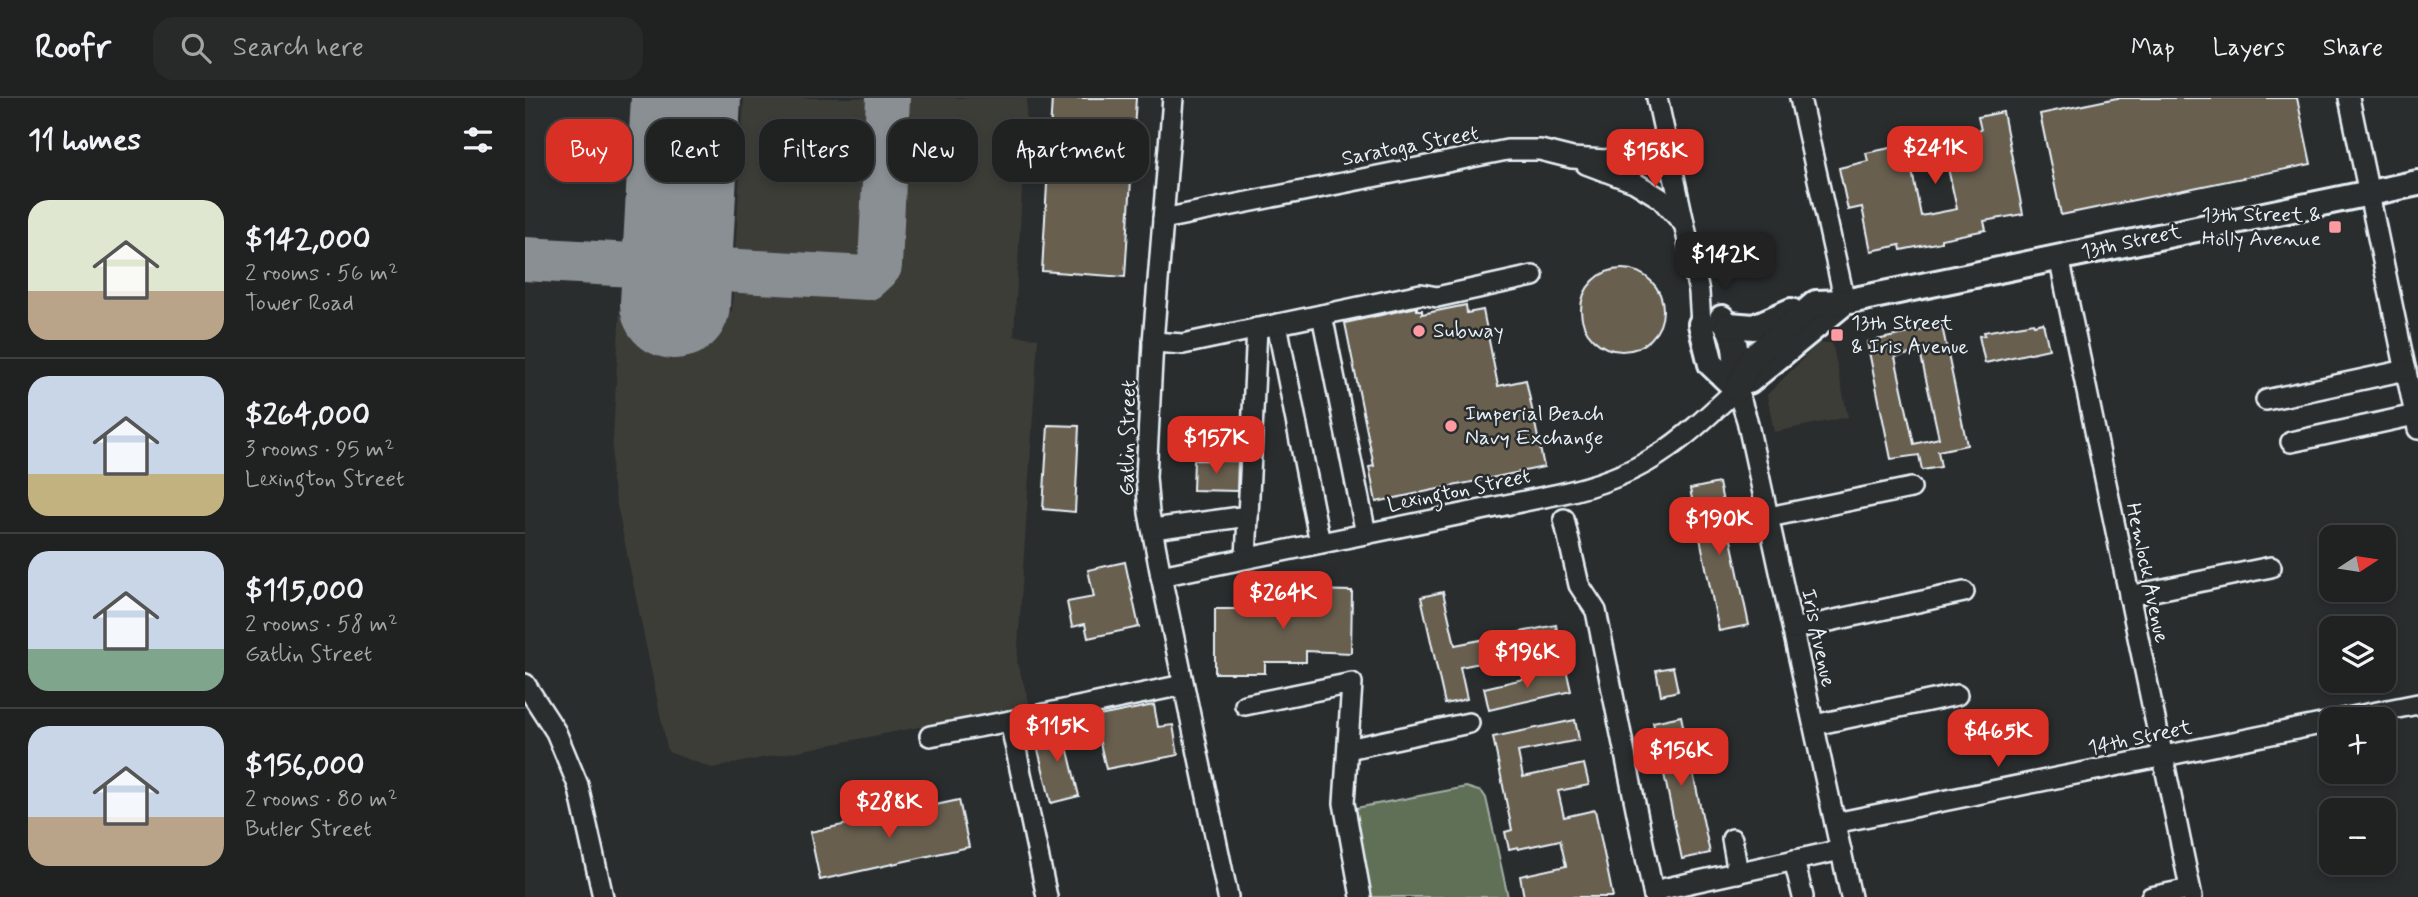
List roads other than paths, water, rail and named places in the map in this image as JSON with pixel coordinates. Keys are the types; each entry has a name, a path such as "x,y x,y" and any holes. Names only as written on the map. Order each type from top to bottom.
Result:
{"main road":[{"name":"13th Street","path":"1718,323 1754,327 1816,303 1845,302 2418,183"},
{"name":"13th Street","path":"1737,389 1759,374 1845,302"},
{"path":"1737,389 1753,357 1816,303"},
{"path":"1718,323 1735,342 1737,389"}],"street":[{"name":"Gatlin Street","path":"1173,98 1153,342 1146,477 1161,576 1228,897"},
{"path":"1657,98 1699,292 1718,323"},
{"path":"1800,98 1845,302"},
{"path":"2291,442 2416,422 2349,98"},
{"name":"Saratoga Street","path":"1163,219 1507,150 1540,150 1572,158 1607,160 1666,144"},
{"path":"1572,158 1634,182 1660,198 1683,223"},
{"name":"Hemlock Avenue","path":"2059,257 2191,893"},
{"path":"1153,342 1183,344 1421,294 1437,297 1533,276"},
{"path":"1322,315 1366,534"},
{"path":"1246,558 1267,326"},
{"path":"1267,326 1320,543"},
{"path":"2266,400 2406,370"},
{"name":"Iris Avenue","path":"1737,389 1747,420 1769,517 1851,897"},
{"name":"Lexington Street","path":"1161,576 1571,492 1611,481 1642,467 1669,450 1737,389"},
{"path":"1769,517 1911,488"},
{"path":"1153,529 1248,516"},
{"path":"1565,519 1579,585 1596,611 1653,894 1680,891 1738,873 1841,850"},
{"path":"2129,597 2271,567"},
{"path":"1793,629 1964,592"},
{"path":"1245,705 1352,683 1344,803 1361,897"},
{"path":"525,684 556,732 578,785 603,897"},
{"path":"930,736 1184,685"},
{"path":"1814,725 1957,695"},
{"path":"2396,708 2418,704"},
{"path":"1010,721 1047,897"},
{"path":"1347,749 1469,723"},
{"name":"14th Street","path":"1835,823 2319,724"},
{"path":"1732,839 1738,873"},
{"path":"1794,860 1803,897"},
{"path":"2151,897 2191,893"}],"place":[{"name":"13th Street & Holly Avenue","path":"2335,227"},
{"name":"Subway","path":"1419,331"},
{"name":"13th Street & Iris Avenue","path":"1837,335"},
{"name":"Imperial Beach Navy Exchange","path":"1451,426"}]}
